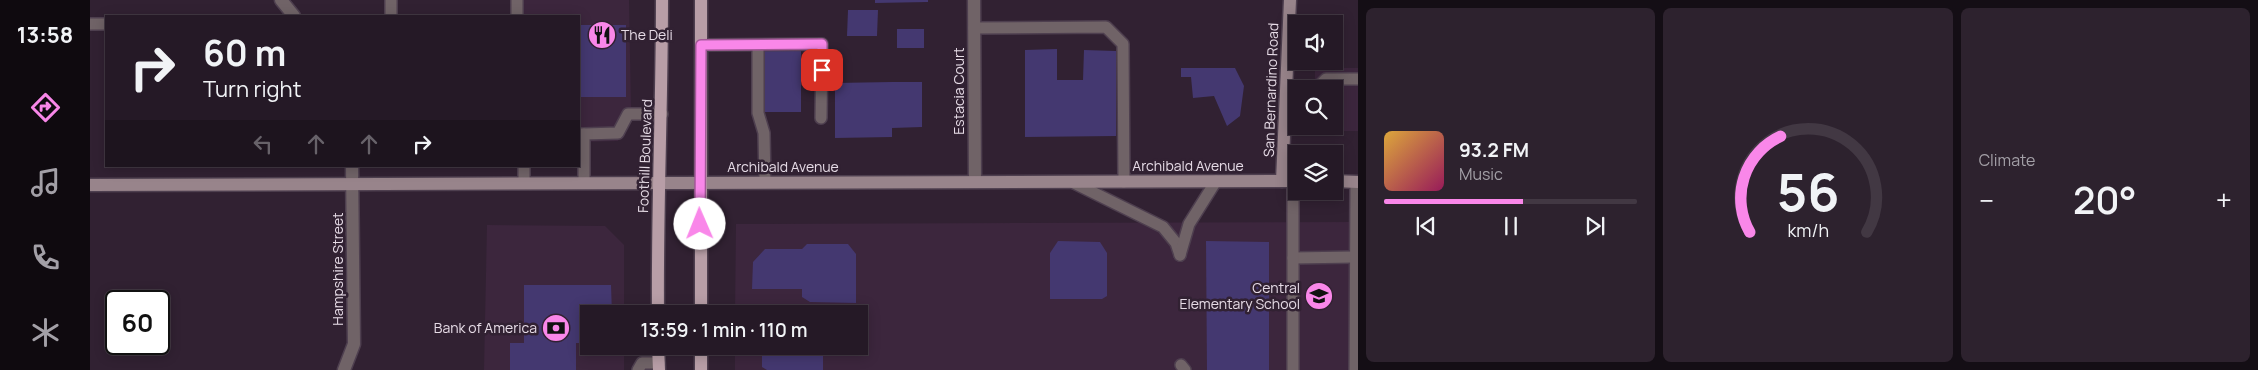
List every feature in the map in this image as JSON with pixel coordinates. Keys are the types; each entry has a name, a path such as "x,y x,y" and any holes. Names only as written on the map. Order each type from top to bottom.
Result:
{"main road":[{"name":"Foothill Boulevard","path":"658,305 662,0"},
{"path":"701,0 701,305"},
{"name":"San Bernardino Road","path":"1289,145 1287,87 1290,0"},
{"name":"Archibald Avenue","path":"90,185 1288,181"},
{"path":"1343,181 1357,182"},
{"path":"701,355 701,370"}],"street":[{"path":"281,0 293,15"},
{"name":"Estacia Court","path":"974,0 975,181"},
{"name":"Hampshire Street","path":"344,370 354,344 352,167"}],"lane":[{"path":"391,0 391,15"},
{"path":"517,0 517,15"},
{"path":"90,24 105,24"},
{"path":"974,28 1106,27 1123,44 1124,182"},
{"path":"701,45 822,44 821,118"},
{"path":"758,45 758,113 764,133 765,182"},
{"path":"1325,80 1358,79"},
{"path":"584,182 582,134 618,134 628,114 662,114"},
{"path":"524,167 524,183"},
{"path":"1072,182 1163,227 1176,243 1180,255 1189,224 1216,181"},
{"path":"1355,370 1354,257 1357,182"},
{"path":"1291,200 1293,370"},
{"path":"1293,258 1354,257"},
{"path":"638,370 642,363 659,366"}],"shaded area":[{"path":"515,0 629,0 631,109 618,141 580,142 580,15 515,15"},
{"path":"1358,68 1358,131 1343,131 1343,80 1315,80 1315,70"},
{"path":"1358,222 1358,370 735,370 735,355 868,355 868,305 735,305 736,224"},
{"path":"487,225 605,226 624,245 624,305 580,305 580,355 624,355 624,370 484,370"}],"building":[{"path":"875,0 928,0 928,2 875,3"},
{"path":"848,10 878,10 877,36 847,36"},
{"path":"580,25 626,25 626,97 580,97"},
{"path":"897,29 924,29 924,48 897,48"},
{"path":"1057,49 1057,80 1083,80 1084,50 1116,51 1116,136 1025,137 1025,50"},
{"path":"762,51 801,51 801,112 762,112"},
{"path":"1181,68 1235,68 1244,86 1240,116 1227,126 1214,96 1193,98 1191,77 1181,77"},
{"path":"922,82 922,127 892,128 892,137 835,138 835,83"},
{"path":"1058,241 1100,242 1107,253 1107,296 1102,299 1050,299 1050,253"},
{"path":"1206,241 1269,242 1269,370 1207,370"},
{"path":"807,244 848,244 856,254 856,303 810,302 802,297 802,289 752,289 753,262 765,249 802,249"},
{"name":"Bank of America","path":"524,285 611,285 612,305 580,305 580,343 576,343 576,370 510,370 510,343 524,343"},
{"path":"762,355 823,355 823,370 767,370 762,367"}],"place":[{"name":"The Deli","path":"602,35"},
{"name":"Central Elementary School","path":"1319,296"},
{"name":"Bank of America","path":"556,328"}],"route":[{"path":"700,224 701,45 822,44 822,70"}]}
